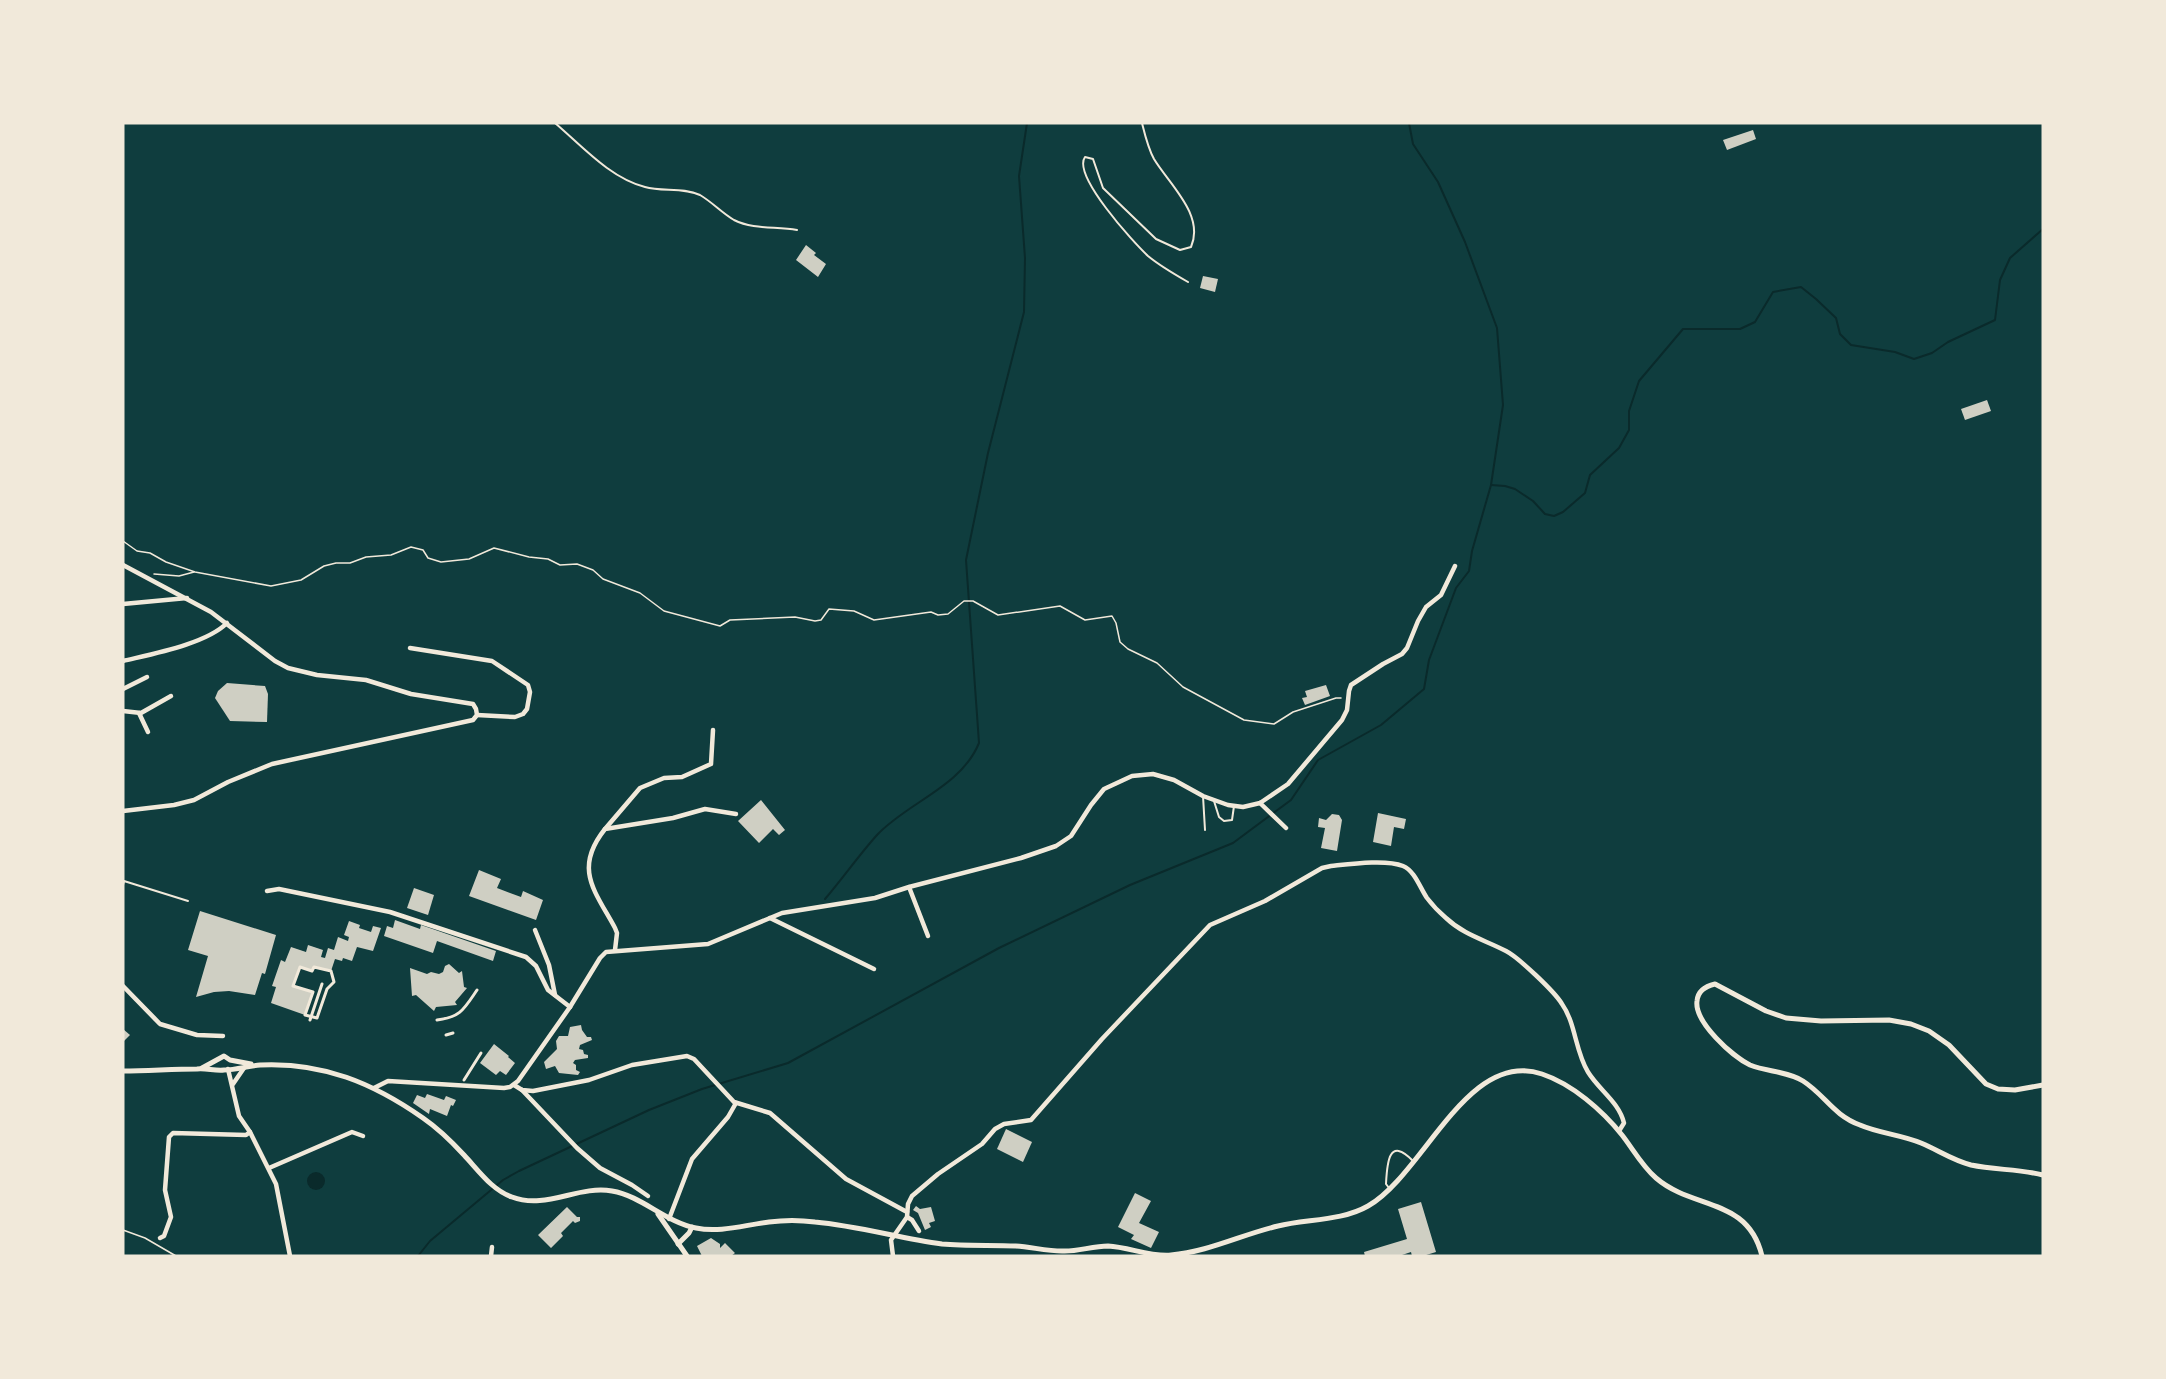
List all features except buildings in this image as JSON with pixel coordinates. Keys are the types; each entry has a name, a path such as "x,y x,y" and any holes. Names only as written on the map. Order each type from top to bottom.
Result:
{"street":[{"path":"123,565 187,598 227,623 275,661 288,668 316,675 366,680 411,694 473,704 477,715 473,720 272,764 228,782 194,800 174,805 123,811"},
{"path":"374,1088 388,1082 491,1088 514,1085 570,1007 602,955 615,950 708,944 782,913 865,901 909,887 1021,858 1056,846 1071,836 1104,789 1132,776 1153,774 1174,780 1214,801 1234,806 1262,805 1288,784 1342,720 1350,699 1351,685 1402,654 1407,648 1426,607 1441,595 1455,566"},
{"path":"123,604 187,598"},
{"path":"123,661 146,657 194,641 220,630 227,623"},
{"path":"410,648 492,661 528,685 530,692 523,714 515,717 477,715"},
{"path":"123,689 147,677"},
{"path":"123,713 139,713 171,696"},
{"path":"139,713 148,732"},
{"path":"615,950 615,928 593,886 588,865 590,853 605,830 640,788 664,778 682,777 711,764 714,730"},
{"path":"1262,805 1286,828"},
{"path":"605,830 673,818 705,809 736,814"},
{"path":"893,1256 891,1240 907,1215 912,1196 938,1174 982,1144 995,1129 1004,1124 1031,1120 1102,1039 1210,925 1265,901 1322,868 1351,864 1392,863 1405,866 1413,873 1428,900 1449,921 1464,932 1507,951 1518,959 1562,1004 1570,1020 1579,1055 1589,1073 1619,1109 1624,1123 1619,1131"},
{"path":"909,887 928,936"},
{"path":"267,891 279,889 390,912 520,955 537,966 548,990 570,1007"},
{"path":"770,918 874,969"},
{"path":"535,930 549,965 555,995"},
{"path":"300,967 312,971 314,968 331,971 334,982 327,989 316,1017 310,1018 305,1015 313,993 293,986 300,967"},
{"path":"310,1018 322,984"},
{"path":"2043,1085 2015,1090 1998,1089 1986,1084 1949,1045 1929,1031 1911,1024 1889,1020 1856,1019 1821,1022 1786,1018 1766,1011 1715,984 1706,986 1700,991 1697,999 1697,1008 1709,1030 1737,1057 1750,1065 1802,1080 1845,1119 1921,1142 1958,1161 2043,1175"},
{"path":"123,986 160,1023 197,1035 223,1036"},
{"path":"437,1020 451,1018 463,1011 477,990"},
{"path":"446,1035 453,1033"},
{"path":"464,1080 481,1053"},
{"path":"201,1068 224,1056 230,1060 255,1065 318,1068 374,1088 433,1125 497,1190 521,1200 535,1202 588,1191 616,1191 639,1201 669,1219 692,1227 719,1230 767,1222 810,1221 942,1244 1019,1246 1064,1252 1108,1246 1165,1255 1197,1253 1275,1226 1360,1210 1390,1189 1477,1088 1497,1075 1519,1070 1541,1073 1567,1086 1607,1117 1645,1167 1659,1181 1678,1191 1728,1210 1739,1217 1753,1233 1762,1256"},
{"path":"522,1090 533,1091 572,1084 632,1065 683,1056 691,1057 736,1103 770,1113 846,1179 907,1215 920,1232"},
{"path":"218,1059 217,1064 220,1069"},
{"path":"230,1060 229,1069 236,1107 276,1184 290,1256"},
{"path":"123,1071 229,1069 255,1065"},
{"path":"233,1084 244,1068"},
{"path":"514,1085 522,1090 570,1141 600,1168 648,1196"},
{"path":"669,1219 692,1159 728,1117 736,1103"},
{"path":"160,1238 164,1236 171,1217 165,1190 169,1137 173,1133 246,1134 250,1132"},
{"path":"269,1168 352,1132 363,1136"},
{"path":"657,1213 687,1256"},
{"path":"678,1244 692,1227"},
{"path":"491,1256 492,1247"}],"lane":[{"path":"555,123 611,171 630,183 647,188 700,195 735,220 757,228 797,230"},
{"path":"1142,123 1154,158 1190,213 1194,235 1191,247 1180,250 1156,239 1103,188 1093,159 1085,157 1082,166 1108,211 1127,235 1150,258 1188,282"},
{"path":"1203,796 1205,830"},
{"path":"1214,801 1219,817 1224,821 1232,820 1234,806"},
{"path":"123,885 124,881 189,901"},
{"path":"1390,1189 1386,1184 1388,1158 1391,1153 1397,1150 1402,1151 1413,1161"}],"path":[{"path":"123,541 137,551 150,553 195,572 271,586 301,580 324,566 350,563 366,557 391,555 411,547 423,550 428,558 441,562 469,559 494,548 529,557 548,559 560,565 577,564 593,570 603,579 640,593 664,611 720,626 730,620 741,619 795,617 815,621 821,620 829,609 854,611 874,620 931,612 938,615 948,614 964,602 973,601 998,615 1060,606 1085,620 1112,616 1120,642 1128,649 1157,663 1183,687 1244,720 1274,724 1293,712 1336,698 1350,699"},
{"path":"141,574 179,576 195,572"},
{"path":"123,1230 145,1238 176,1256"}],"water":[{"path":"316,1172 322,1175 325,1181 322,1187 316,1190 310,1187 307,1181 310,1175"}],"waterway":[{"path":"825,899 877,835 903,813 947,783 971,758 979,743 966,560 988,453 1024,312 1025,258 1019,176 1027,123"},
{"path":"418,1256 430,1241 503,1180 519,1171 649,1110 702,1089 788,1063 999,948 1130,885 1233,843 1291,800 1318,760 1381,725 1424,689 1429,660 1456,588 1469,571 1472,551 1491,485 1503,405 1497,328 1465,242 1438,182 1413,144 1409,123"},
{"path":"1491,485 1515,489 1533,501 1545,514 1554,516 1563,512 1585,493 1590,475 1619,448 1629,430 1629,411 1639,381 1683,329 1740,329 1755,322 1773,292 1801,287 1836,318 1840,334 1851,345 1895,352 1914,359 1932,353 1948,342 1995,320 2000,280 2010,258 2043,229"}]}
